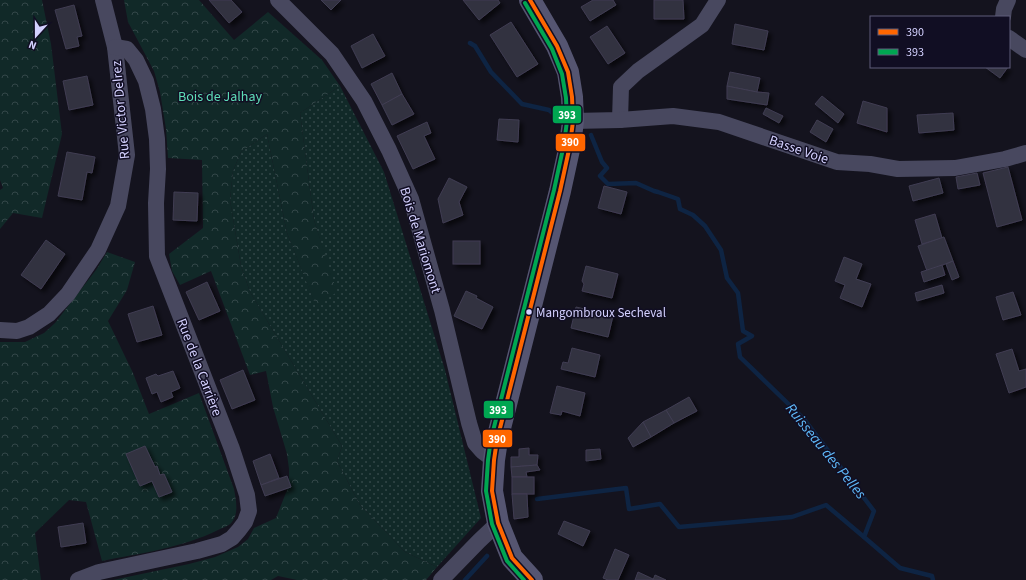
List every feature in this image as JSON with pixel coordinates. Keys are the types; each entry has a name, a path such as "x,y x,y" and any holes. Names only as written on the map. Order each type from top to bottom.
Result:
{"main road":[{"path":"530,0 557,46 568,72 572,97 573,121 570,145 560,191 497,440 494,460 492,491 498,523 512,558 532,580"}],"street":[{"name":"Rue Victor Delrez","path":"0,330 17,331 29,327 50,314 68,294 98,250 118,206 127,155 115,47 103,0"},
{"name":"Bois de Mariomont","path":"278,0 332,54 364,101 389,150 412,199 442,310 475,444 494,460"},
{"path":"620,120 621,87 638,71 702,25 718,0"},
{"path":"1003,16 1004,9 1008,0"},
{"path":"1010,39 1026,50"},
{"name":"Rue de la Carrière","path":"78,580 99,572 197,551 222,544 232,538 239,530 245,522 249,511 246,495 232,449 157,256 157,139 153,109 146,82 136,60 127,49 115,47"},
{"name":"Basse Voie","path":"573,121 620,120 673,116 719,122 837,162 870,164 898,169 955,168 1005,159 1026,153"},
{"path":"441,580 498,523"}],"green space":[{"path":"0,0 42,0 51,44 62,134 42,218 13,213 0,229 0,190 3,188 0,180"},
{"name":"Bois de Jalhay","path":"124,0 199,0 234,40 268,12 322,60 340,86 300,113 314,220 337,292 316,306 287,233 267,134 241,152 233,171 230,200 241,266 250,292 342,446 337,461 360,505 405,552 437,567 426,580 297,580 278,576 271,580 113,580 189,564 215,557 238,547 248,539 254,528 276,518 289,485 287,454 273,407 266,371 250,375 211,271 180,285 172,271 169,254 203,228 202,160 168,158 166,129 160,92 154,71 128,22"},
{"path":"340,86 384,172 445,370 481,518 437,567 405,552 360,505 337,461 342,446 250,292 241,266 230,200 233,171 241,152 267,134 287,233 316,305 336,292 314,220 300,113"},
{"path":"107,252 135,262 127,290 108,321 133,373 149,414 199,393 234,489 236,498 236,515 232,522 227,526 176,546 102,561 86,502 69,500 35,533 41,580 0,580 0,342 25,342 44,333 55,323 96,270"}],"building":[{"path":"209,0 231,0 242,12 229,23"},
{"path":"321,0 341,0 331,10"},
{"path":"463,0 498,0 500,3 479,20"},
{"path":"593,0 613,0 616,5 590,21 581,7"},
{"path":"654,0 683,0 684,19 654,19"},
{"path":"74,5 82,36 77,37 79,46 66,49 55,10"},
{"path":"511,22 538,64 517,77 490,35"},
{"path":"735,24 768,31 764,50 732,44"},
{"path":"607,26 625,53 608,64 590,37"},
{"path":"373,34 385,56 362,68 351,46"},
{"path":"986,68 1007,68 1000,78"},
{"path":"730,72 760,78 757,92 727,86"},
{"path":"392,73 402,94 382,105 371,84"},
{"path":"87,76 93,105 69,110 63,81"},
{"path":"727,86 769,93 767,105 727,99"},
{"path":"402,94 414,114 392,125 382,105"},
{"path":"822,96 844,114 838,123 815,104"},
{"path":"863,101 887,108 887,132 857,123"},
{"path":"766,108 783,116 779,123 763,114"},
{"path":"953,113 954,130 919,133 917,115"},
{"path":"499,119 519,120 518,142 497,140"},
{"path":"817,120 833,129 826,142 810,132"},
{"path":"427,122 431,133 424,136 435,159 413,169 397,136"},
{"path":"67,152 95,157 92,173 87,172 82,200 58,196"},
{"path":"1008,167 1022,220 997,227 983,173"},
{"path":"977,173 980,185 958,189 956,177"},
{"path":"449,178 467,187 459,202 463,215 443,223 438,199"},
{"path":"939,178 943,193 913,201 909,186"},
{"path":"604,186 627,192 621,214 598,208"},
{"path":"174,192 198,193 197,221 173,220"},
{"path":"935,214 942,238 922,244 915,220"},
{"path":"944,237 953,261 927,271 918,246"},
{"path":"46,240 65,254 41,289 21,275"},
{"path":"453,241 480,241 480,264 453,264"},
{"path":"844,257 862,264 856,279 871,284 862,307 840,298 845,285 835,281"},
{"path":"953,261 959,277 952,280 946,264"},
{"path":"942,265 945,275 924,282 921,272"},
{"path":"586,266 618,274 612,298 582,291 584,284 582,281"},
{"path":"207,282 220,311 199,320 186,292"},
{"path":"942,285 944,293 917,301 915,293"},
{"path":"466,291 477,296 476,298 493,307 482,329 454,316"},
{"path":"1013,292 1021,315 1003,320 996,297"},
{"path":"153,306 162,335 137,342 128,314"},
{"path":"576,307 613,316 608,337 571,328"},
{"path":"572,348 600,355 595,377 561,369 563,362 568,363"},
{"path":"1012,349 1019,371 1026,369 1026,387 1009,393 996,354"},
{"path":"243,370 255,400 232,409 220,380"},
{"path":"173,371 180,388 171,392 173,397 161,402 157,392 152,394 146,378 156,374 158,376"},
{"path":"557,386 585,393 580,416 562,411 561,415 550,413"},
{"path":"689,397 697,411 674,423 666,410"},
{"path":"666,410 674,423 651,437 643,422"},
{"path":"643,422 651,437 633,447 628,438"},
{"path":"145,446 155,467 157,466 160,475 164,474 172,492 159,497 152,481 140,486 126,454"},
{"path":"529,448 529,455 538,455 537,465 511,467 511,457 519,457 519,449"},
{"path":"600,449 601,459 586,461 586,450"},
{"path":"270,454 279,478 261,485 253,461"},
{"path":"537,465 540,470 526,472 527,477 512,477 511,467"},
{"path":"287,476 291,487 265,496 261,485"},
{"path":"512,477 534,477 534,494 512,494"},
{"path":"512,494 527,494 528,517 514,519"},
{"path":"564,521 590,531 583,546 558,534"},
{"path":"83,523 86,543 61,547 58,527"},
{"path":"615,549 629,555 618,580 608,580 603,578"},
{"path":"638,572 653,579 653,580 635,580"},
{"path":"655,575 666,580 653,580"}],"waterway":[{"name":"Ruisseau des Pelles","path":"470,43 475,46 491,72 522,104 549,110 561,120"},
{"name":"Ruisseau des Pelles","path":"591,135 602,162 607,168 600,176 608,184 636,183 678,199 680,209 693,215 705,226 721,250 727,278 738,293 743,331 752,336 738,344 740,357 804,419 874,511 864,537 900,568 932,576 933,580"},
{"path":"537,499 626,488 629,509 660,504 679,527 792,517 826,505 864,537"},
{"path":"465,580 487,556"}],"transit line":[{"name":"390","path":"530,0 557,46 568,72 572,97 573,121 570,145 560,191 497,440 494,460 492,491 498,523 512,558 532,580"},
{"name":"393","path":"524,580 507,561 492,524 486,491 488,460 491,439 554,190 564,144 567,121 566,98 562,74 552,49 525,3"}],"place":[{"name":"Mangombroux Secheval","path":"529,312"}]}
